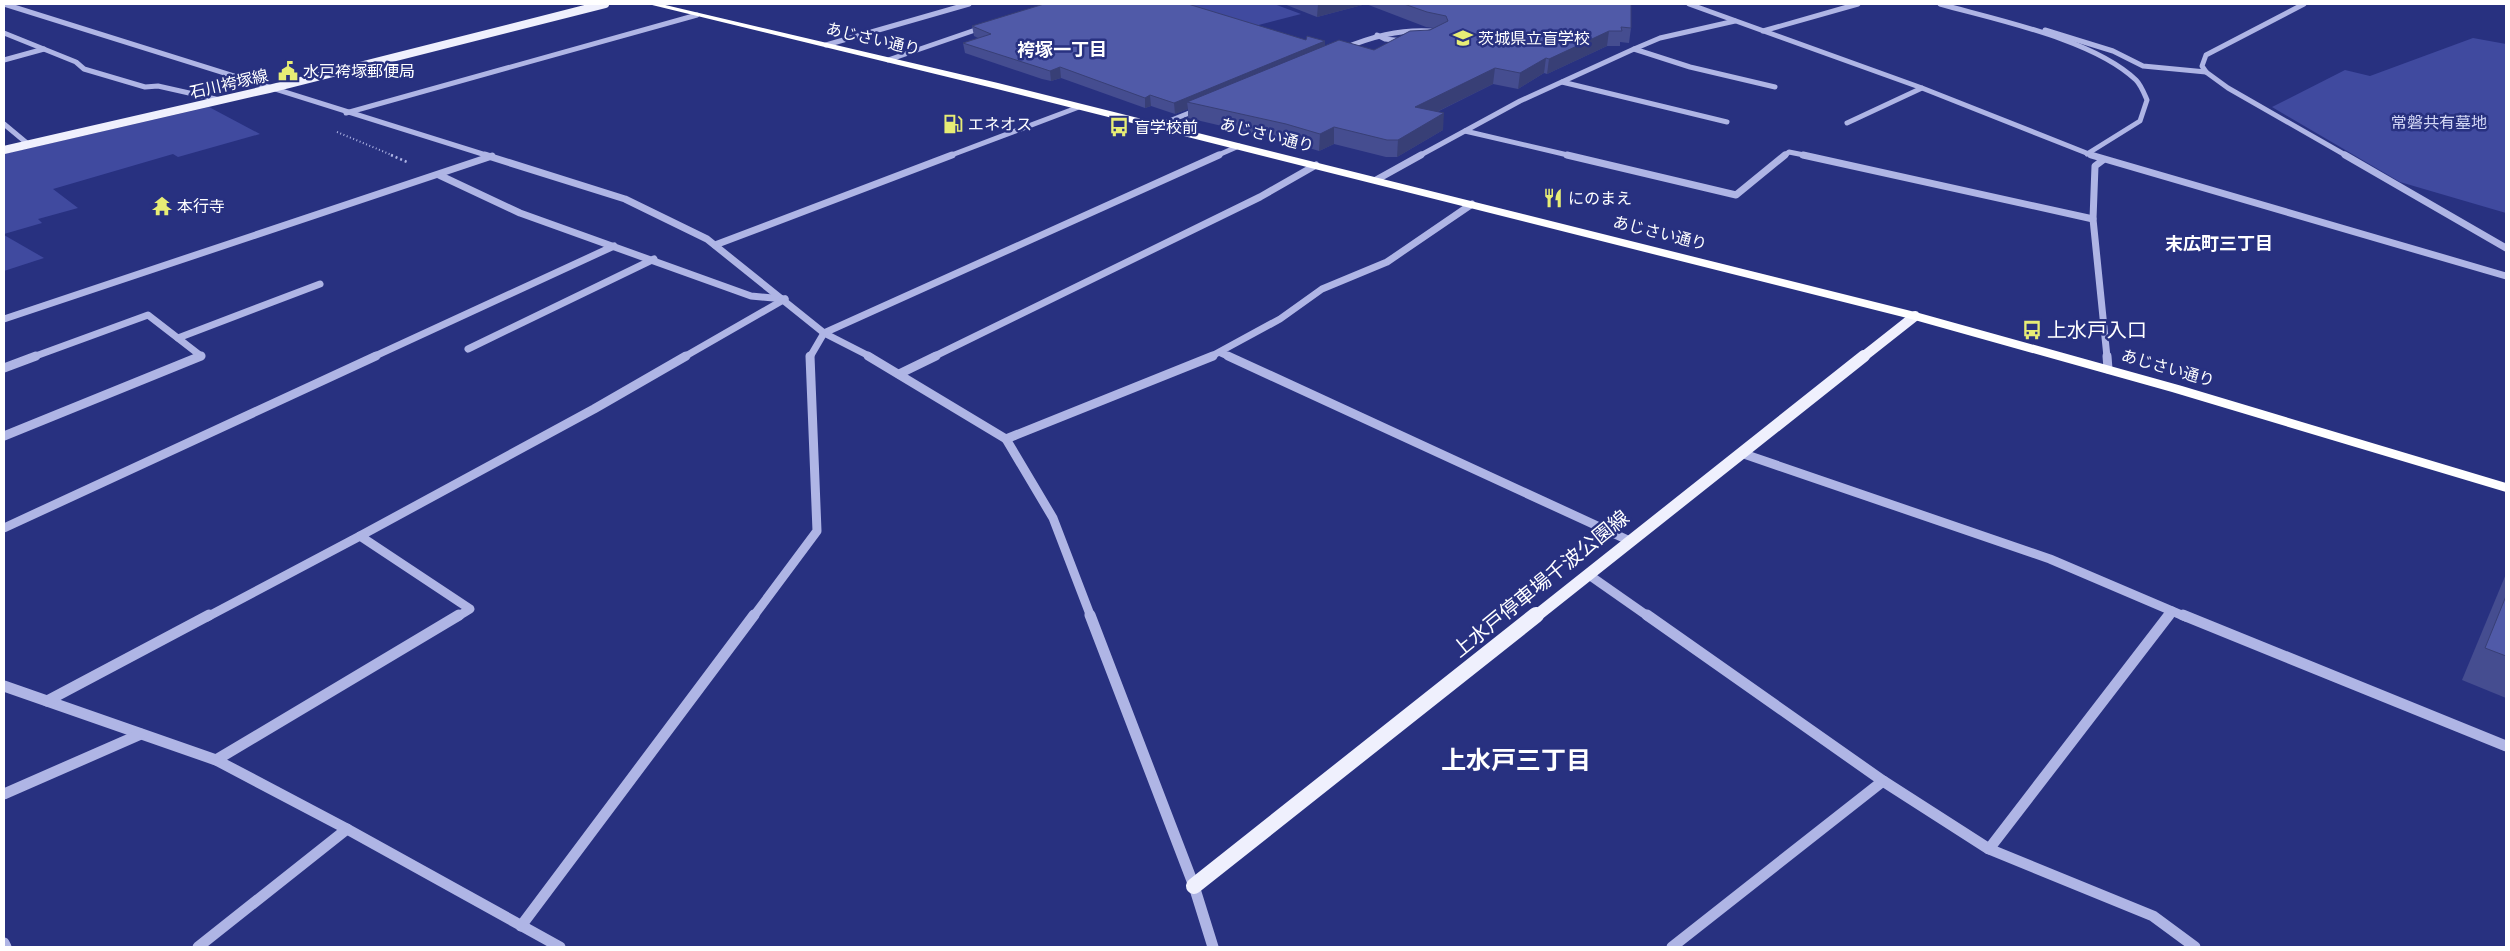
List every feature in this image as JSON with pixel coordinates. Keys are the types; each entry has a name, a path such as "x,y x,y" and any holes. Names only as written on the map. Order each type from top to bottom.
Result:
{"highway":[{"name":"あじさい通り","path":"652,4 1079,106 1915,316 2108,369 2506,488"}],"main road":[{"name":"石川袴塚線","path":"4,150 270,89 605,4"},
{"name":"上水戸停車場千波公園線","path":"1194,886 1915,316"}],"street":[{"path":"4,4 346,113 625,198 707,238 786,299 824,333 899,374 1006,439 1053,518 1194,886 1213,947"},
{"path":"826,45 969,4"},
{"path":"1689,4 1922,88 2103,160 2506,276"},
{"path":"1763,31 1858,4"},
{"path":"1940,4 2071,44 2103,58 2138,82 2147,100 2140,121 2087,154"},
{"path":"1954,4 2091,44 2143,66 2206,72"},
{"path":"2304,4 2224,43 2206,55 2202,66 2206,72 2228,88 2506,248"},
{"path":"346,113 697,15"},
{"path":"1376,180 1520,101 1634,49 1660,38 1736,21"},
{"path":"888,60 987,26"},
{"path":"1339,51 1377,35 1406,30 1439,33"},
{"path":"4,33 76,62 84,69 145,87 158,86 220,100"},
{"path":"1377,35 1385,39 1408,41"},
{"path":"4,41 17,37"},
{"path":"4,60 44,49"},
{"path":"1634,49 1690,67 1775,87"},
{"path":"1562,82 1727,122"},
{"path":"1846,123 1922,88"},
{"path":"1157,126 1208,105"},
{"path":"715,245 1079,106"},
{"path":"4,124 28,144"},
{"path":"1464,131 1736,195 1789,152 2093,219"},
{"path":"521,926 817,531 810,354 824,333 1239,146"},
{"path":"4,319 492,156"},
{"path":"2103,160 2095,166 2093,219 2108,369"},
{"path":"899,374 1260,196 1316,165"},
{"path":"439,175 520,213 654,259 752,296 786,299"},
{"path":"1006,439 1221,353 1280,319 1322,289 1387,262 1472,204"},
{"path":"4,528 614,246"},
{"path":"468,349 654,259"},
{"path":"178,338 320,284"},
{"path":"47,701 360,536 594,408 786,299"},
{"path":"4,368 148,315 201,356 4,436"},
{"path":"1221,353 1630,541"},
{"path":"1741,453 2050,559 2172,611 2506,746"},
{"path":"216,760 470,609 360,536"},
{"path":"1589,575 1883,781 1989,849 2153,916 2195,947"},
{"path":"1989,849 2172,611"},
{"path":"4,686 216,760 347,828 560,947"},
{"path":"4,794 141,734"},
{"path":"1672,947 1883,781"},
{"path":"198,947 347,828"},
{"path":"4,943 6,947"}],"path":[{"path":"331,128 348,138 439,175"}],"green space":[{"path":"1171,4 1274,4 1301,14 1247,28"},
{"name":"常磐共有墓地","path":"2473,38 2506,44 2506,213 2400,182 2272,107 2345,70 2370,76"},
{"path":"209,107 260,134 178,157 173,154 53,189 78,208 38,219 42,223 4,234 4,154"},
{"path":"4,235 44,258 4,271"}],"building":[{"path":"1044,4 1188,4 1306,40 1307,36 1325,41 1174,103 1150,95 1145,98 1060,67 1050,71 963,43 991,34 972,26"},
{"path":"1404,4 1631,4 1631,28 1621,27 1622,31 1609,31 1549,59 1546,58 1520,73 1495,68 1415,107 1444,113 1398,140 1387,140 1334,127 1320,134 1286,124 1187,102 1339,40 1374,50 1410,31 1430,30 1448,21 1446,16"},
{"path":"2506,596 2506,656 2485,648"}],"place":[{"name":"茨城県立盲学校","path":"1463,38"},
{"name":"水戸袴塚郵便局","path":"288,71"},
{"name":"エネオス","path":"953,124"},
{"name":"盲学校前","path":"1119,127"},
{"name":"にのまえ","path":"1553,198"},
{"name":"本行寺","path":"162,206"},
{"name":"上水戸入口","path":"2032,330"}],"district":[{"name":"袴塚一丁目","path":"1062,50"},
{"name":"末広町三丁目","path":"2219,244"},
{"name":"上水戸三丁目","path":"1516,760"}]}
